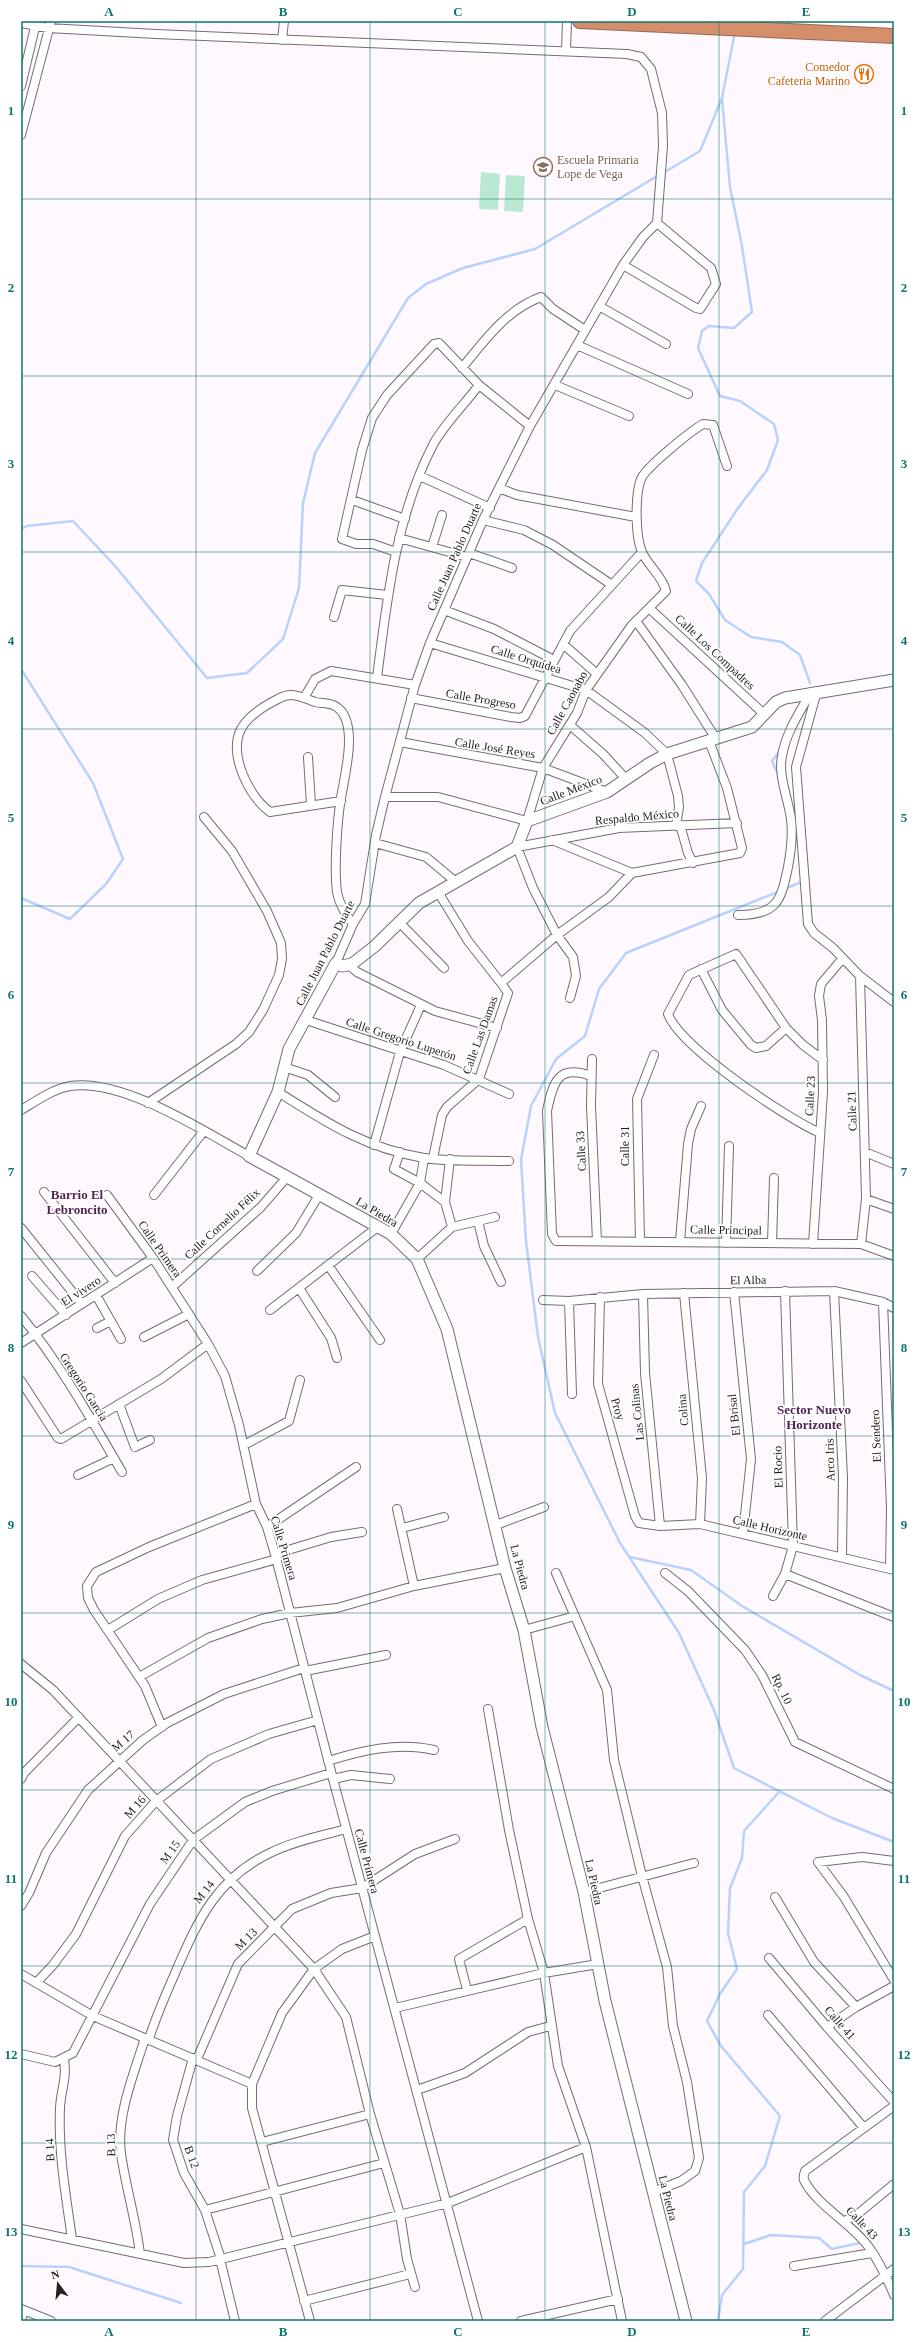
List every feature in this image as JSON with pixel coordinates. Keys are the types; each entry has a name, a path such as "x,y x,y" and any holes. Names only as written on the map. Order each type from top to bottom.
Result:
{"highway":[{"path":"580,21 894,36"}],"street":[{"path":"282,40 284,21"},
{"path":"566,51 567,21"},
{"path":"21,23 282,40 566,51 627,54 641,57 652,69 662,113 663,146 657,223 711,268 716,284 700,309 623,265"},
{"path":"21,86 34,24"},
{"path":"21,135 50,24"},
{"name":"Calle Juan Pablo Duarte","path":"248,1156 278,1092 289,1049 336,963 353,924 365,904 375,843 385,797 411,698 430,643 483,520 530,426 623,265 643,236 657,223"},
{"path":"462,368 504,320 528,303 541,297 553,309 585,330"},
{"path":"599,306 666,344"},
{"path":"396,552 373,544 356,544 342,539 352,500 362,450 372,418 387,395 436,342 479,385 530,426"},
{"path":"577,345 688,394"},
{"path":"377,678 387,595 399,538 405,519 420,476 435,442 479,385"},
{"path":"555,385 629,416"},
{"path":"642,552 637,535 636,516 641,479 680,441 703,424 713,425 727,466"},
{"path":"420,476 490,508"},
{"path":"499,488 517,495 636,516"},
{"path":"352,500 405,519"},
{"path":"432,546 442,514"},
{"path":"483,520 524,530 553,545 612,585"},
{"path":"399,538 468,555 512,568"},
{"name":"Calle Progreso","path":"411,698 520,718 525,716 570,631 642,552"},
{"name":"Calle Caonabo","path":"527,821 543,768 577,713 586,690 636,620 666,590 664,583 642,552"},
{"path":"334,618 342,590 387,595"},
{"name":"Calle Los Compadres","path":"649,608 764,714"},
{"path":"444,610 494,629 554,660"},
{"path":"552,840 632,873 693,863 740,853 742,848 737,823 713,740 682,685 636,620"},
{"name":"Calle Orquídea","path":"430,643 586,690 645,733 667,754"},
{"path":"563,644 597,674"},
{"path":"304,698 315,679 331,671 415,685"},
{"name":"Calle México","path":"527,821 607,792 667,754 752,727 776,702 794,695 894,680"},
{"path":"738,915 753,915 766,911 776,903 782,895 792,847 791,819 782,772 781,756 788,734 812,692"},
{"path":"812,692 796,767 807,919 814,933 843,958 860,976 894,1002"},
{"path":"341,801 270,812 259,804 242,774 238,750 240,730 255,714 283,696 298,695 338,708 346,719 349,742 338,836 337,891 343,911 353,924"},
{"path":"570,725 603,754 626,779"},
{"name":"Calle José Reyes","path":"400,742 543,768 607,792"},
{"path":"667,754 678,796 678,825 693,863"},
{"path":"308,757 311,806"},
{"path":"336,963 342,966 349,965 375,946 419,903 517,847 527,821 438,797 385,797"},
{"path":"148,1102 236,1044 249,1032 263,1010 279,975 282,959 281,943 267,911 232,851 204,817"},
{"name":"Respaldo México","path":"517,847 619,828 737,823"},
{"path":"375,843 426,857 456,882"},
{"path":"517,847 533,888 557,935 573,957 576,966 576,976 570,998"},
{"name":"Calle Las Damas","path":"433,1158 442,1116 447,1107 478,1079 508,993 501,982 557,935 609,897 632,873"},
{"path":"438,892 468,941 501,982"},
{"path":"399,922 444,968"},
{"path":"820,1133 798,1123 706,1058 672,1025 668,1014 689,975 736,954 786,1028 803,1046 823,1060"},
{"name":"Calle 23","path":"813,1244 823,1060 822,1020 819,996 821,984 843,958"},
{"path":"349,965 357,972 435,1011 497,1028"},
{"path":"701,969 722,1010 750,1045 756,1048 766,1046 786,1028"},
{"name":"Calle 21","path":"860,976 866,1152 866,1200 861,1244"},
{"path":"374,1145 400,1052 421,1005"},
{"name":"Calle Gregorio Luperón","path":"306,1020 444,1066 478,1079 509,1094"},
{"name":"Calle 31","path":"640,1241 637,1099 654,1054"},
{"name":"Calle 33","path":"592,1059 591,1106 597,1241"},
{"path":"284,1067 308,1075 335,1097"},
{"name":"Calle Principal","path":"591,1076 580,1072 564,1074 554,1083 547,1111 552,1234 556,1241 861,1244 894,1256"},
{"name":"La Piedra","path":"21,1110 44,1096 70,1086 97,1088 148,1102 379,1226 391,1234 417,1259 447,1329 496,1525 505,1568 524,1630 542,1727 584,1892 605,2001 686,2321"},
{"path":"278,1092 334,1128 374,1145 424,1158 509,1161"},
{"path":"680,1242 688,1144 691,1129 701,1106"},
{"path":"154,1195 203,1132"},
{"path":"726,1243 729,1146"},
{"path":"400,1152 394,1169 420,1183 445,1202"},
{"path":"866,1152 894,1164"},
{"path":"391,1234 420,1183 424,1158"},
{"path":"450,1159 445,1202 452,1227"},
{"name":"Calle Cornelio Félix","path":"172,1287 261,1207 287,1177"},
{"path":"772,1243 774,1178"},
{"path":"44,1192 115,1283"},
{"name":"Calle Primera","path":"107,1195 153,1258 172,1287 208,1344 228,1382 244,1445 256,1504 267,1527 276,1557 328,1761 448,2203 478,2321"},
{"path":"257,1271 296,1233 319,1195"},
{"path":"866,1200 894,1210"},
{"path":"417,1259 452,1227 495,1217"},
{"path":"478,1221 484,1246 501,1282"},
{"path":"270,1310 379,1226"},
{"path":"21,1228 82,1304"},
{"name":"El vivero","path":"21,1343 153,1258"},
{"path":"328,1265 380,1340"},
{"path":"32,1276 66,1315"},
{"path":"299,1288 331,1338 337,1358"},
{"name":"El Alba","path":"543,1300 569,1301 643,1294 834,1291 883,1302 894,1308"},
{"name":"Arco Iris","path":"834,1291 843,1478 842,1557"},
{"name":"El Brisal","path":"734,1292 750,1459 743,1534"},
{"name":"El Rocio","path":"773,1596 785,1574 793,1546 785,1292"},
{"name":"Colina","path":"684,1293 702,1478 700,1524"},
{"name":"Las Colinas","path":"643,1294 645,1373 660,1526"},
{"path":"96,1295 121,1339"},
{"name":"Proy","path":"600,1297 598,1384 635,1516 640,1523"},
{"path":"569,1301 572,1394"},
{"name":"El Sendero","path":"883,1302 892,1569"},
{"path":"144,1337 189,1314"},
{"name":"Gregorio Garcia","path":"21,1316 36,1334 122,1472"},
{"path":"97,1328 111,1321"},
{"path":"21,1381 58,1438 61,1439 161,1379 208,1344"},
{"path":"244,1445 289,1421 300,1380"},
{"path":"119,1404 135,1447 150,1440"},
{"path":"78,1475 114,1458"},
{"path":"267,1527 356,1467"},
{"path":"162,1727 145,1686 88,1598 87,1586 96,1572 149,1547 256,1504"},
{"path":"496,1525 544,1507"},
{"path":"397,1509 414,1586"},
{"path":"402,1528 444,1517"},
{"name":"Calle Horizonte","path":"640,1523 660,1526 700,1524 892,1569"},
{"path":"108,1630 158,1599 202,1580 276,1557 331,1537 362,1532"},
{"path":"139,1677 208,1638 262,1619 290,1613 337,1608 414,1586 505,1568"},
{"path":"556,1573 607,1690 614,1760 642,1876 667,1967 673,2026 687,2082 699,2158 695,2172 682,2181 653,2192"},
{"name":"Rp. 10","path":"664,1573 693,1596 745,1650 762,1675 795,1742 894,1789"},
{"path":"785,1574 894,1617"},
{"path":"524,1630 575,1616"},
{"name":"M 17","path":"21,1906 29,1893 46,1853 88,1790 119,1760 162,1727 224,1694 305,1669 386,1655"},
{"path":"21,1664 53,1690 275,1926 314,1969 346,2017 370,2114 400,2214 410,2274 415,2287"},
{"path":"488,1709 500,1784 528,1919 544,1973 550,2026 558,2066 586,2147 622,2321"},
{"path":"21,1780 24,1773 79,1717"},
{"name":"M 16","path":"36,1982 53,1965 76,1934 125,1836 156,1801 211,1758 269,1734 318,1720"},
{"path":"328,1761 375,1748 418,1747 434,1750"},
{"name":"M 15","path":"64,2059 73,2053 150,1904 194,1840 245,1802 272,1791 332,1776 351,1775 390,1779"},
{"name":"M 14","path":"147,2038 204,1910 230,1879 270,1853 307,1840 346,1829"},
{"path":"362,1888 415,1854 455,1838"},
{"path":"894,1861 862,1857 818,1862 848,1903 894,1980"},
{"path":"584,1892 694,1863"},
{"name":"M 13","path":"195,2058 238,1964 275,1926 292,1909 331,1893 362,1888"},
{"path":"775,1897 814,1962 856,2007"},
{"path":"467,1990 459,1959 528,1919"},
{"path":"310,2321 252,2108 252,2084 282,2013 314,1969 342,1949 375,1936"},
{"name":"Calle 41","path":"769,1958 827,2027 894,2102"},
{"path":"395,2008 544,1973 598,1964"},
{"path":"21,1974 93,2016 195,2058 252,2084"},
{"path":"827,2027 856,2007 894,1986"},
{"path":"768,2015 864,2128 894,2106"},
{"path":"417,2090 464,2074 528,2032 550,2026"},
{"name":"B 13","path":"140,2254 137,2230 121,2153 123,2117 126,2102 147,2038"},
{"path":"21,2054 44,2062 55,2062 64,2059"},
{"name":"B 12","path":"195,2058 176,2116 173,2140 184,2173 204,2210 221,2259 235,2321"},
{"name":"B 14","path":"64,2059 66,2075 60,2107 62,2157 72,2239"},
{"path":"262,2142 370,2114"},
{"name":"Calle 43","path":"864,2128 805,2171 803,2175 804,2179 820,2200 845,2221 872,2253 886,2276 894,2295"},
{"path":"21,2229 184,2263 221,2259 288,2241 448,2203 586,2147"},
{"path":"204,2210 384,2163"},
{"path":"845,2221 859,2213 894,2184"},
{"path":"794,2266 872,2253"},
{"path":"825,2321 894,2269"},
{"path":"304,2301 410,2274"},
{"path":"521,2321 618,2299"},
{"path":"21,2321 22,2310 51,2321"}],"green space":[{"path":"481,172 500,174 498,210 479,209"},
{"path":"506,175 525,176 523,212 504,211"}],"waterway":[{"path":"663,173 700,151 722,98 735,32"},
{"path":"722,99 730,187 742,246 752,312 734,328 709,326 702,331 698,348 720,396 740,401 774,424 778,440 767,470 738,508 702,563 696,581 709,594 725,620 751,637 782,642 800,655 810,683"},
{"path":"21,529 27,526 73,521 116,567 207,678 247,673 283,639 299,588 303,503 315,453 408,298 426,284 463,268 535,249 659,175"},
{"path":"21,669 93,783 123,859 106,884 70,919 21,898"},
{"path":"778,774 772,761 781,749"},
{"path":"784,889 804,881"},
{"path":"780,891 626,953 599,989 585,1036 556,1059 531,1106 521,1160 526,1241 538,1337 555,1413 620,1543 679,1633 714,1710 734,1768 832,1818 894,1842"},
{"path":"630,1557 691,1570 742,1606 860,1675 894,1691"},
{"path":"718,2321 722,2295 743,2269 744,2192 765,2166 780,2116 721,2046 707,2021 720,1994 737,1969 728,1933 730,1888 742,1858 744,1831 780,1791"},
{"path":"744,2244 771,2235 819,2238 832,2249 864,2242"},
{"path":"21,2266 69,2267 181,2303"}],"place":[{"name":"Comedor Cafeteria Marino","path":"864,74"},
{"name":"Escuela Primaria Lope de Vega","path":"543,167"}],"district":[{"name":"Barrio El Lebroncito","path":"77,1202"},
{"name":"Sector Nuevo Horizonte","path":"814,1416"}]}
